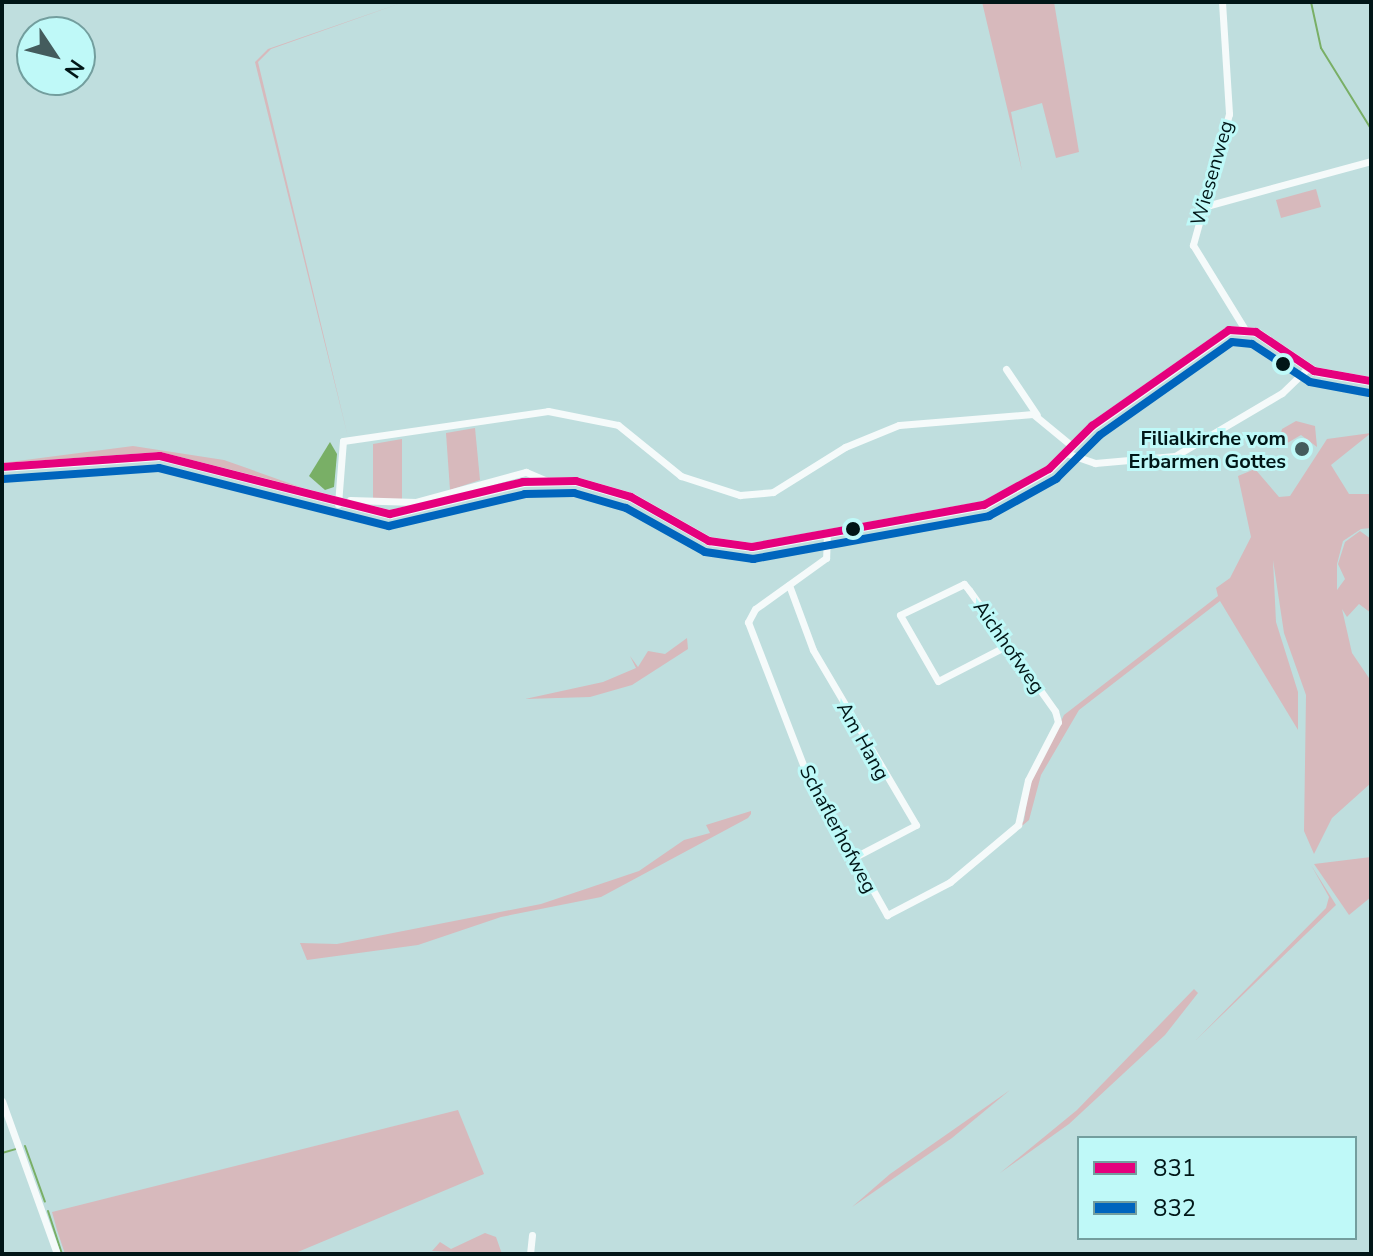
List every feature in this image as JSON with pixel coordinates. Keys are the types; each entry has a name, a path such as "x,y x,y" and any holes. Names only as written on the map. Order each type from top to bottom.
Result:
{"main road":[{"path":"2,467 160,456 337,505 399,514 545,480 623,493 723,544 760,546 977,508 1069,450 1222,333 1244,328 1307,369 1371,381"}],"street":[{"name":"Wiesenweg","path":"1222,2 1229,114 1199,208 1196,259 1244,328"},
{"path":"1199,208 1371,161"},
{"path":"1006,369 1037,415 1069,450 1095,463 1175,456 1282,393 1307,369"},
{"path":"337,505 343,441 548,411 618,425 671,469 708,489 773,492 883,429 1037,415"},
{"path":"789,585 829,554 827,533"},
{"name":"Aichhofweg","path":"1008,645 938,681 900,622 907,607 962,583 1008,645 1057,717"},
{"name":"Schaflerhofweg","path":"789,585 748,616 782,716 851,859 889,916 950,882 1021,821 1028,780 1057,717"},
{"name":"Am Hang","path":"789,585 813,650 916,825 851,859"},
{"path":"2,1101 57,1254"},
{"path":"530,1254 532,1235"}],"shaded area":[{"path":"404,2 271,49 258,62 348,437 255,62 268,49"},
{"path":"982,2 1054,2 1079,152 1056,158 1042,103 1011,112 1022,171"},
{"path":"1316,189 1321,207 1281,218 1276,200"},
{"path":"1296,421 1315,426 1317,447 1301,435 1277,449 1282,429"},
{"path":"475,428 480,480 450,490 446,433"},
{"path":"1371,433 1331,465 1349,494 1371,494 1371,528 1361,529 1343,541 1337,564 1337,590 1345,579 1338,564 1345,542 1360,531 1371,539 1371,613 1359,604 1347,617 1342,609 1352,653 1371,681 1371,783 1332,818 1314,854 1304,831 1306,695 1284,633 1273,560 1276,622 1298,692 1298,730 1220,601 1079,710 1041,775 1029,820 976,865 1024,821 1029,786 1064,715 1218,596 1216,588 1230,578 1251,537 1238,476 1255,469 1279,497 1290,496 1327,439"},
{"path":"402,439 402,500 373,500 373,444"},
{"path":"330,442 337,454 334,487 325,490 309,476"},
{"path":"133,446 224,460 317,493 162,453 2,463"},
{"path":"687,638 688,649 632,685 590,697 525,699 603,682 636,668 630,656 638,667 648,651 665,654"},
{"path":"751,811 748,818 601,897 501,917 418,945 307,960 300,943 337,944 541,904 639,871 684,840 710,833 706,825"},
{"path":"1371,857 1371,897 1349,915 1314,864"},
{"path":"1311,865 1336,905 1196,1040 1326,908 1329,897"},
{"path":"1194,989 1198,993 1165,1035 1069,1124 1000,1173 1077,1110"},
{"path":"1010,1090 952,1138 852,1207 890,1174"},
{"path":"458,1110 484,1174 293,1254 65,1254 52,1212"},
{"path":"485,1233 496,1237 502,1254 432,1251 440,1242 451,1249"}],"waterway":[{"path":"1311,2 1321,48 1371,129"},
{"path":"25,1146 45,1202"},
{"path":"2,1153 16,1149"},
{"path":"48,1211 62,1254"}],"transit line":[{"name":"831","path":"2,467 160,456 390,514 523,482 576,481 631,497 709,541 752,547 984,505 1049,469 1092,426 1229,330 1256,332 1314,371 1371,381"},
{"name":"832","path":"3,479 159,468 389,526 525,494 574,493 626,508 705,552 753,559 989,516 1056,479 1100,435 1232,342 1252,344 1310,382 1369,393"}],"place":[{"name":"Filialkirche vom Erbarmen Gottes","path":"1302,449"}]}
